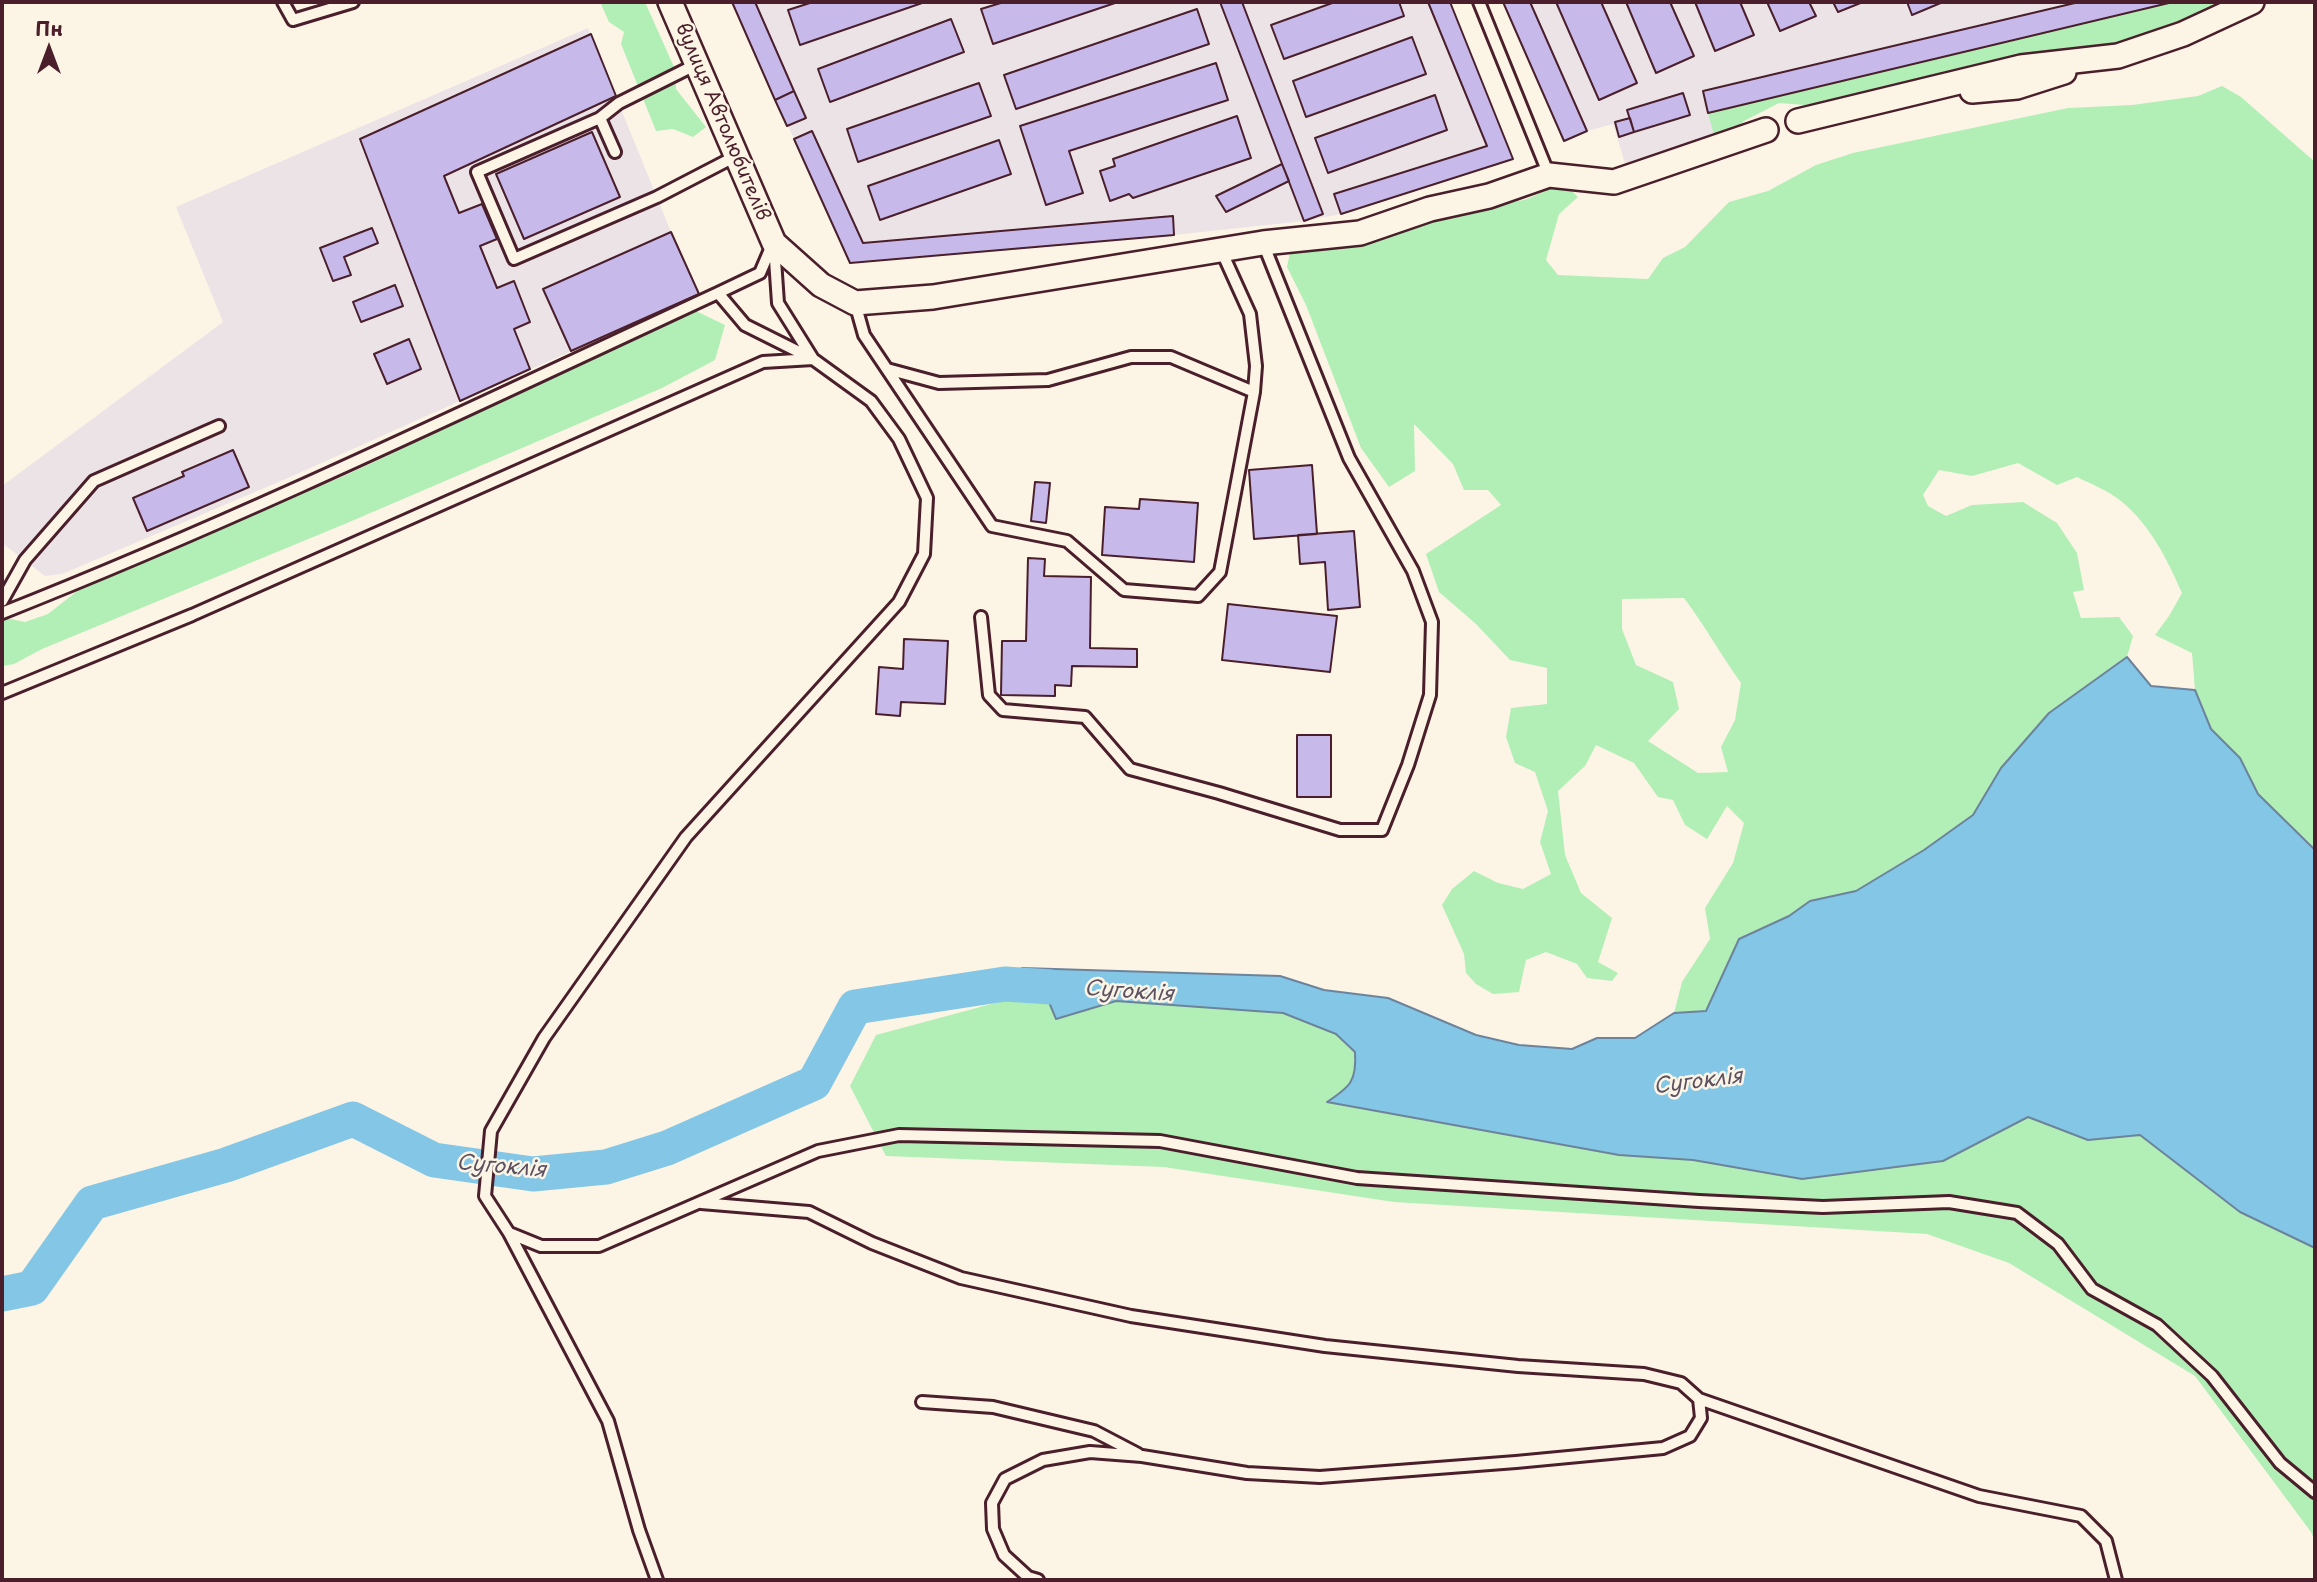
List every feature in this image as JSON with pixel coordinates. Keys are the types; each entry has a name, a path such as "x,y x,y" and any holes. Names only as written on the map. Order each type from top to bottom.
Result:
{"street":[{"name":"вулиця Автолюбителів","path":"670,2 774,243"},
{"path":"1798,121 2021,67 2118,56 2183,34 2252,2"},
{"path":"774,243 821,285 855,303 933,297 1263,243 1360,233 1430,209 1489,196 1549,175 1614,182 1766,130"}],"lane":[{"path":"283,2 293,20 354,2"},
{"path":"1479,2 1549,175"},
{"path":"697,64 618,103 600,118 477,172 514,259 657,197 736,156"},
{"path":"600,118 615,152"},
{"path":"2,614 305,483 760,273 774,243"},
{"path":"774,243 778,303 813,359"},
{"path":"981,617 989,695 1003,710 1085,717 1130,769 1340,830 1382,830 1408,765 1430,695 1432,622 1413,570 1349,458 1263,243"},
{"path":"855,303 864,335 992,526 1067,541 1124,590 1198,596 1220,572 1254,392 1256,366 1250,314 1221,250"},
{"path":"657,1580 639,1530 608,1421 509,1233 485,1196 491,1131 544,1038 686,837 899,602 924,554 927,498 900,439 871,401 813,359 745,326 718,293"},
{"path":"887,369 939,383 1048,380 1131,358 1171,358 1254,392"},
{"path":"2,693 192,615 763,362 813,359"},
{"path":"2,601 24,560 94,481 219,426"},
{"path":"509,1233 541,1245 599,1245 818,1151 899,1135 1160,1141 1357,1178 1823,1207 1949,1202 2017,1213 2058,1244 2092,1289 2157,1325 2212,1377 2280,1463 2315,1492"},
{"path":"698,1202 809,1212 872,1243 961,1278 1131,1316 1325,1346 1518,1366 1644,1374 1681,1383 1699,1399 1979,1496 2081,1516 2106,1541 2116,1580"},
{"path":"1038,1580 1028,1577 1004,1555 993,1529 992,1503 1005,1479 1043,1460 1090,1452 1142,1456 1247,1474 1320,1477 1663,1448 1690,1436 1701,1418 1699,1399"},
{"path":"922,1402 993,1407 1094,1431 1142,1456"}],"shaded area":[{"path":"732,2 1450,2 1513,159 1341,214 1304,221 850,263"},
{"path":"1503,2 2173,2 1709,113 1715,139 1625,163 1613,124 1564,141"},
{"path":"588,28 699,294 288,478 62,574 45,576 2,543 2,486 223,322 176,207"}],"green space":[{"path":"600,2 645,2 674,67 676,89 706,127 693,137 673,129 656,131 621,44 624,32 609,22"},
{"path":"2173,2 2232,2 2116,48 1873,96 1805,105 1779,103 1744,121 1735,131 1715,139 1708,113"},
{"path":"2222,86 2241,97 2315,162 2315,850 2258,794 2240,758 2211,729 2195,690 2192,653 2155,635 2182,593 2157,544 2132,511 2111,494 2077,477 2057,485 2018,463 1972,476 1939,470 1923,495 1928,506 1946,516 1972,505 2023,502 2057,523 2077,553 2084,590 2073,592 2081,618 2119,617 2133,636 2127,657 2049,713 2001,768 1973,815 1924,850 1856,891 1810,901 1789,916 1739,939 1706,1011 1674,1013 1682,982 1710,939 1705,908 1733,863 1744,823 1727,806 1707,839 1685,825 1673,800 1658,797 1634,763 1596,745 1585,766 1558,791 1565,855 1581,893 1612,918 1598,962 1618,973 1612,981 1587,978 1577,964 1546,952 1526,960 1519,992 1493,994 1476,984 1466,973 1464,954 1442,905 1452,889 1474,871 1498,883 1523,889 1551,874 1540,842 1548,811 1535,772 1515,763 1506,737 1511,708 1547,704 1547,668 1510,660 1476,624 1439,592 1426,554 1501,505 1488,490 1464,490 1453,464 1414,424 1415,471 1389,487 1361,448 1306,305 1287,267 1290,252 1341,247 1417,225 1527,199 1552,188 1570,189 1578,197 1559,214 1546,260 1558,275 1648,279 1663,258 1685,247 1729,202 1768,191 1816,165 1853,153 2068,108 2132,105 2198,96","holes":["1684,598 1741,683 1735,720 1721,747 1728,772 1698,773 1648,741 1679,709 1673,682 1636,665 1622,629 1622,599"]},
{"path":"696,311 725,325 715,360 662,388 347,523 42,649 14,664 2,666 2,617 25,622 48,614 81,588 346,475"},
{"path":"1046,995 1056,1019 1116,1001 1283,1013 1337,1034 1355,1052 1355,1070 1351,1082 1328,1101 1619,1155 1693,1160 1802,1179 1943,1161 2028,1117 2088,1140 2140,1135 2240,1212 2315,1248 2315,1541 2195,1376 2009,1263 1927,1234 1394,1202 1164,1167 886,1156 850,1086 876,1035 1010,999"}],"water":[{"path":"2127,657 2151,686 2195,690 2211,729 2240,758 2258,794 2315,850 2315,1248 2240,1212 2140,1135 2088,1140 2028,1117 1943,1161 1802,1179 1693,1160 1619,1155 1327,1102 1341,1092 1353,1077 1355,1052 1336,1034 1283,1013 1116,1001 1056,1019 1046,995 1010,999 1005,984 1022,968 1280,976 1324,990 1388,998 1476,1035 1519,1045 1572,1049 1597,1038 1635,1038 1674,1013 1706,1011 1739,939 1789,916 1810,901 1856,891 1924,850 1973,815 2001,768 2049,713"}],"building":[{"path":"732,2 755,2 794,91 775,100"},
{"path":"813,2 925,2 800,45 788,10"},
{"path":"1004,2 1118,2 993,44 981,9"},
{"path":"1220,2 1242,2 1323,214 1304,221"},
{"path":"1335,2 1399,2 1404,16 1284,59 1271,25"},
{"path":"1428,2 1450,2 1513,159 1341,214 1334,194 1487,146"},
{"path":"1503,2 1530,2 1587,131 1564,141"},
{"path":"1556,2 1601,2 1637,83 1599,100"},
{"path":"1626,2 1670,2 1694,56 1656,73"},
{"path":"1695,2 1740,2 1754,35 1715,51"},
{"path":"1767,2 1809,2 1816,16 1780,31"},
{"path":"1833,2 1863,2 1838,12"},
{"path":"1907,2 1943,2 1912,15"},
{"path":"2079,2 2173,2 1708,113 1703,91"},
{"path":"1197,9 1209,44 1016,109 1004,75"},
{"path":"951,19 964,52 830,102 818,69"},
{"path":"591,34 616,96 444,176 459,213 482,204 497,239 480,246 497,288 514,281 530,322 514,329 530,369 460,401 360,139"},
{"path":"1412,37 1426,74 1306,117 1293,81"},
{"path":"1216,63 1228,100 1069,151 1083,193 1046,205 1020,126"},
{"path":"979,83 991,116 858,162 847,129"},
{"path":"794,91 806,118 787,126 775,100"},
{"path":"1683,93 1690,115 1634,132 1627,110"},
{"path":"1435,95 1447,130 1328,173 1315,138"},
{"path":"1237,116 1251,158 1133,198 1129,194 1110,201 1100,171 1115,166 1113,159"},
{"path":"1630,118 1634,132 1619,137 1615,122"},
{"path":"812,131 863,243 1173,216 1174,235 850,263 794,139"},
{"path":"592,132 620,197 524,239 496,174"},
{"path":"999,140 1011,174 880,220 868,186"},
{"path":"1282,164 1289,181 1226,212 1216,196"},
{"path":"372,228 378,243 344,257 351,275 333,281 320,248"},
{"path":"671,232 699,294 571,351 543,289"},
{"path":"395,285 403,306 361,322 353,302"},
{"path":"409,339 421,369 387,384 374,354"},
{"path":"233,450 249,487 147,531 133,498 184,476 182,472"},
{"path":"1312,465 1317,534 1254,539 1249,470"},
{"path":"1035,482 1050,483 1046,523 1031,521"},
{"path":"1140,499 1198,503 1194,562 1102,555 1105,507 1139,509"},
{"path":"1354,531 1360,607 1328,610 1325,562 1300,564 1298,535"},
{"path":"1028,558 1045,559 1044,576 1091,577 1090,648 1137,649 1137,667 1072,666 1071,686 1055,685 1055,696 1001,695 1002,641 1026,641"},
{"path":"1228,604 1337,616 1330,672 1222,660"},
{"path":"904,639 948,641 945,704 901,702 900,716 876,714 879,667 903,669"},
{"path":"1297,735 1331,735 1331,797 1297,797"}],"waterway":[{"name":"Сугоклія","path":"2,1294 32,1288 92,1203 226,1165 353,1119 434,1160 533,1174 606,1167 667,1148 814,1083 855,1007 1005,984 1051,987"}]}
